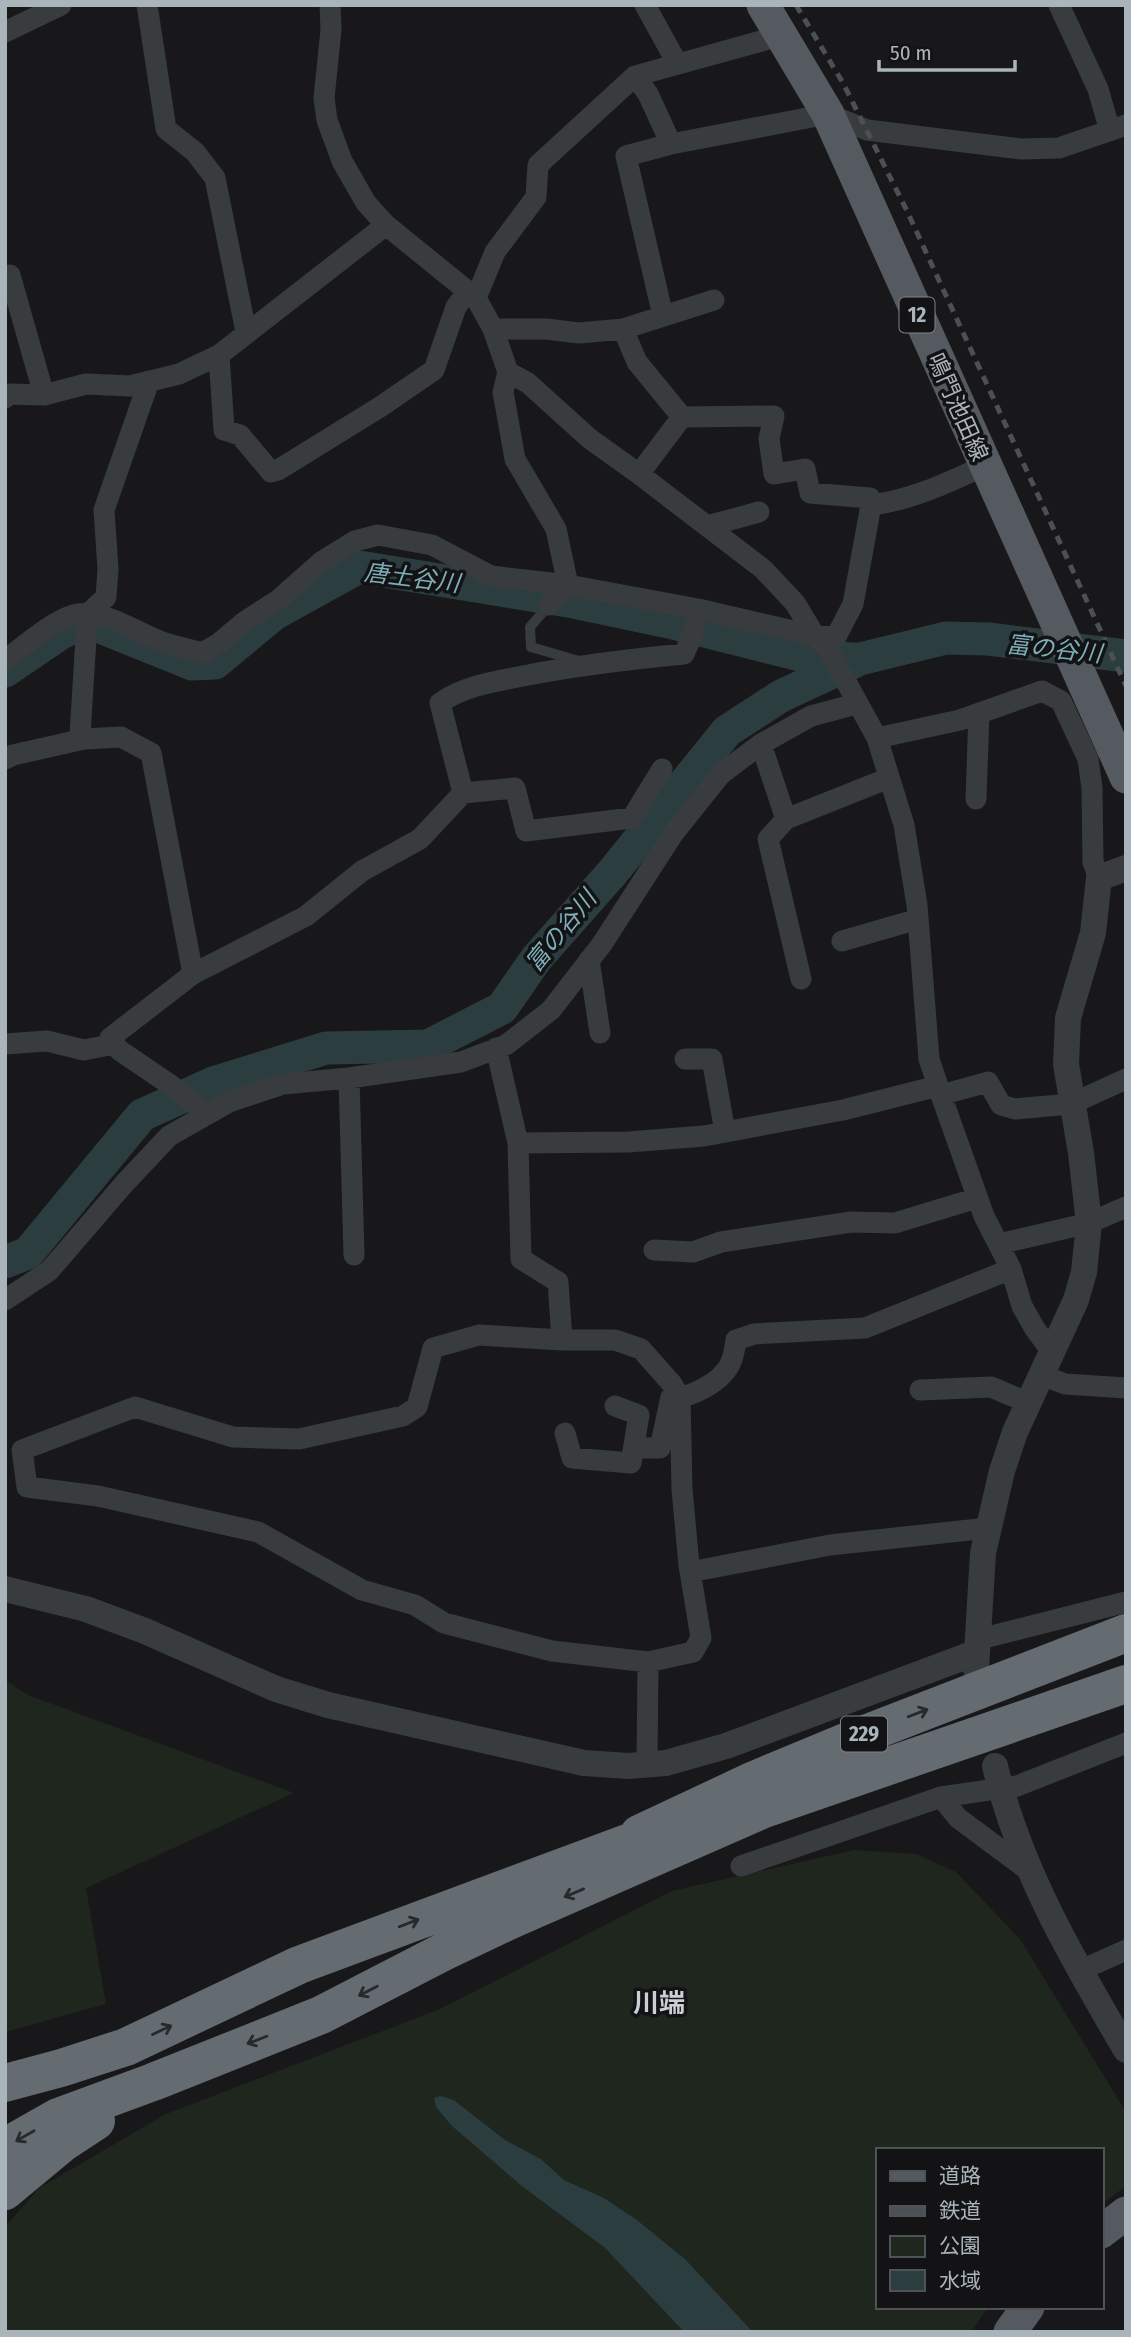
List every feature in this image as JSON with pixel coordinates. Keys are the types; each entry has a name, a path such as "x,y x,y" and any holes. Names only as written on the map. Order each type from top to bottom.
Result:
{"highway":[{"name":"229","path":"622,1857 754,1780 1126,1633"},
{"path":"5,2147 58,2117 321,2015 491,1929 622,1857 1126,1668"},
{"path":"5,2108 67,2083 126,2047 299,1965 1126,1684"},
{"name":"229","path":"622,1857 1126,1707"},
{"path":"5,2083 126,2047"},
{"path":"5,2191 64,2142 153,2082"}],"main road":[{"name":"鳴門池田線","path":"763,5 828,114 1126,777"},
{"path":"1103,2230 1126,2213"},
{"path":"1010,2332 1027,2309"}],"street":[{"path":"5,32 61,5"},
{"path":"147,5 166,129 195,152 215,177 246,332"},
{"path":"330,5 331,30 324,98 327,120 342,161 366,204 386,225 472,295 493,329 508,372 503,392 515,459 555,529 560,594"},
{"path":"645,5 677,63"},
{"path":"663,316 626,156 671,144 828,114 867,130 1021,149 1059,148 1118,128 1059,5"},
{"path":"219,355 224,430 240,435 271,472 278,470 434,370 456,306 472,295 495,252 536,197 538,165 635,76 783,35"},
{"path":"635,76 648,94 671,144"},
{"path":"5,398 9,394 44,395 86,384 130,386 179,374 219,355 386,225"},
{"path":"5,276 10,275 44,395"},
{"path":"493,329 546,329 579,333 623,329 714,300"},
{"path":"623,329 637,362 682,417"},
{"path":"508,372 527,383 590,439 763,569 795,603 821,642 877,738 904,825 918,919 929,1059 984,1216 1011,1269 1022,1306 1035,1329 1047,1363 1065,1384 1126,1388"},
{"path":"84,739 80,735 87,624 106,597 108,569 104,510 149,381"},
{"path":"5,660 72,615 87,624 122,624 164,643 202,653 278,600 321,562 355,541 378,535 432,545 491,576 560,594 821,642 836,637 853,604 870,498 810,493 804,469 774,474 769,439 774,416 682,417"},
{"path":"639,474 682,417"},
{"path":"871,505 921,495 984,466"},
{"path":"707,526 759,512"},
{"path":"463,793 440,703 453,694 498,681 589,663 684,654 696,620"},
{"path":"877,738 960,720 1042,691 1061,701 1088,760 1092,788 1093,862 1099,878 1093,933 1068,1018 1066,1064 1081,1153 1089,1223 1084,1272 1076,1300 1015,1432 1006,1458 983,1553 976,1680"},
{"path":"5,1300 49,1271 169,1136 229,1102 283,1084 349,1078 461,1062 506,1045 551,1010 590,960 673,834 721,774 761,744 811,716 855,701"},
{"path":"976,799 979,713"},
{"path":"5,759 84,739 121,737 151,753 193,974"},
{"path":"761,744 786,819"},
{"path":"206,1114 172,1086 119,1051 110,1038 193,974 306,916 362,871 420,839 463,793 515,788 526,831 632,818 662,769"},
{"path":"801,979 768,839 786,819 889,778"},
{"path":"1099,878 1126,868"},
{"path":"842,941 918,919"},
{"path":"590,960 600,1032"},
{"path":"5,1044 47,1041 84,1050 114,1044"},
{"path":"496,1048 518,1143 521,1259 558,1282 562,1340"},
{"path":"685,1059 712,1059 725,1132"},
{"path":"349,1078 355,1255"},
{"path":"518,1143 628,1142 704,1136 988,1082 1001,1105 1014,1109 1071,1104 1126,1079"},
{"path":"654,1250 693,1252 721,1242 851,1222 895,1223 977,1198"},
{"path":"999,1244 1089,1223 1126,1207"},
{"path":"634,1448 660,1448 671,1397 680,1398 713,1383 730,1364 736,1340 754,1334 865,1328 1011,1269"},
{"path":"479,1335 562,1340 615,1340 642,1349 672,1384 680,1398 682,1489 690,1572 701,1638 693,1652 648,1662 552,1651 444,1623 415,1605 362,1590 258,1532 99,1496 27,1487 22,1450 135,1407 233,1437 299,1439 403,1416 418,1407 433,1348 479,1335"},
{"path":"920,1390 991,1387 1029,1403"},
{"path":"565,1433 572,1458 631,1463 639,1415 615,1406"},
{"path":"690,1572 830,1545 988,1528"},
{"path":"5,1589 86,1609 145,1631 276,1689 328,1705 584,1763 628,1766 666,1763 726,1746 976,1647 1126,1602"},
{"path":"647,1765 648,1662"},
{"path":"741,1866 998,1778 1017,1786 1126,1743"},
{"path":"998,1778 1032,1873 1053,1921 1126,2050"},
{"path":"941,1797 958,1818 1032,1873"},
{"path":"1079,1971 1126,1950"}],"lane":[{"path":"560,594 530,627 531,647 589,663"}],"green space":[{"path":"5,1680 28,1695 294,1793 86,1888 106,2004 5,2032"},
{"path":"854,1850 916,1854 956,1872 1020,1939 1126,2112 1126,2186 1103,2203 1103,2148 876,2148 876,2309 987,2309 971,2332 753,2332 685,2259 637,2220 604,2198 564,2180 541,2159 505,2140 454,2100 441,2096 523,2187 605,2248 684,2332 5,2332 5,2227 39,2188 166,2114 440,2009 672,1891"}],"water":[{"path":"441,2096 454,2100 505,2140 541,2159 564,2180 604,2198 637,2220 685,2259 753,2332 684,2332 605,2248 523,2187 452,2126 436,2107 434,2098"}],"waterway":[{"name":"唐土谷川","path":"5,671 61,633 78,625 100,627 192,664 215,663 274,614 359,567 574,602 669,622 808,657 854,659"},
{"name":"富の谷川","path":"5,1262 28,1253 142,1115 213,1083 326,1048 428,1046 502,1008 536,959 612,873 727,731 781,696 860,659 946,638 988,639 1126,656"}],"railway":[{"path":"796,5 843,83 907,211 1126,686"}],"district":[{"name":"川端","path":"659,2003"}]}
